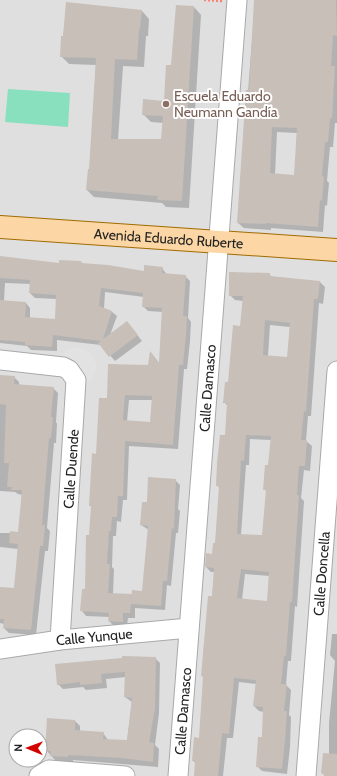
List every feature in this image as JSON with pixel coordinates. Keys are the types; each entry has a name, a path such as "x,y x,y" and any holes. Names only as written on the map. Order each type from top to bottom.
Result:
{"main road":[{"name":"Avenida Eduardo Ruberte","path":"0,227 337,250"}],"street":[{"name":"Calle Damasco","path":"178,776 219,241 231,1"},
{"name":"Calle Duende","path":"0,360 63,367 69,370 76,380 60,640"},
{"name":"Calle Doncella","path":"306,776 337,371"},
{"name":"Calle Yunque","path":"0,649 60,640 189,628"},
{"path":"39,776 49,770 125,776"}],"path":[{"path":"204,0 231,1"}],"shaded area":[{"path":"0,0 337,0 337,776 0,776"},
{"path":"80,347 92,354 97,366 93,379 81,387 58,362 67,350"}],"green space":[{"path":"8,89 70,93 68,127 5,122"}],"building":[{"path":"254,0 336,0 337,36 333,35 331,66 335,66 332,118 330,118 328,142 325,142 322,176 324,177 322,201 320,200 318,227 266,223 237,223 246,90 249,90","holes":["272,127 297,128 294,175 270,173"]},
{"path":"66,2 142,10 137,60 115,59 111,139 161,139 163,116 142,115 143,99 164,101 166,65 171,65 176,5 194,6 182,201 157,200 158,196 86,190 89,169 96,58 60,57 61,36 63,36"},
{"path":"0,256 59,263 59,260 81,261 81,263 108,265 144,271 144,265 163,267 162,273 186,275 183,316 187,316 186,335 183,365 179,365 173,445 125,441 123,496 118,496 117,517 112,517 111,531 109,531 107,564 110,564 108,593 132,594 130,613 123,613 123,622 108,621 109,613 80,611 82,589 85,589 86,535 89,535 92,453 96,454 99,398 107,398 108,364 148,365 150,351 159,363 162,308 142,307 143,293 101,288 99,306 112,311 103,339 127,321 138,335 109,357 98,343 101,341 53,335 52,347 25,345 25,342 0,340 0,300 26,302 25,317 55,319 56,295 29,293 30,280 0,278","holes":["125,395 152,396 150,422 123,420"]},
{"path":"229,272 270,273 270,276 320,281 318,299 314,299 306,412 304,411 301,440 307,440 305,466 299,466 297,495 299,495 292,602 290,602 286,656 284,656 281,684 287,684 284,711 287,711 282,769 256,767 258,737 262,737 263,707 253,706 256,680 234,678 229,734 222,733 218,776 194,776 195,761 192,761 194,737 199,738 203,676 201,676 208,596 212,596 214,568 205,567 206,553 212,554 213,543 215,543 219,486 216,486 217,463 220,435 225,435 227,403 223,403 225,382 228,382 233,325 240,326 243,296 229,296","holes":["265,320 290,323 287,357 263,355","246,435 271,436 268,465 265,465 263,490 266,490 262,535 237,534 241,460 244,461","241,569 269,572 267,601 237,598"]},
{"path":"0,375 15,376 14,384 54,387 51,417 53,417 51,438 49,438 42,525 45,525 43,546 40,546 31,630 3,628 4,619 0,619 0,587 14,588 18,544 9,543 10,531 18,532 22,490 11,490 12,487 7,487 9,463 4,463 6,405 0,404"},
{"path":"148,477 176,479 174,529 172,528 167,581 163,581 161,606 131,604 132,590 142,591 148,526 140,525 142,502 147,502"},
{"path":"122,656 156,657 155,708 149,742 154,743 153,762 122,758 68,755 68,757 50,756 51,751 48,751 47,718 75,720 75,730 104,732 103,739 127,740 132,698 124,697 125,672 101,674 102,683 80,685 80,682 57,685 55,664 122,658"},
{"path":"323,753 337,754 337,776 324,776 324,774 321,773"}],"place":[{"name":"Escuela Eduardo Neumann Gandía","path":"166,104"}]}
